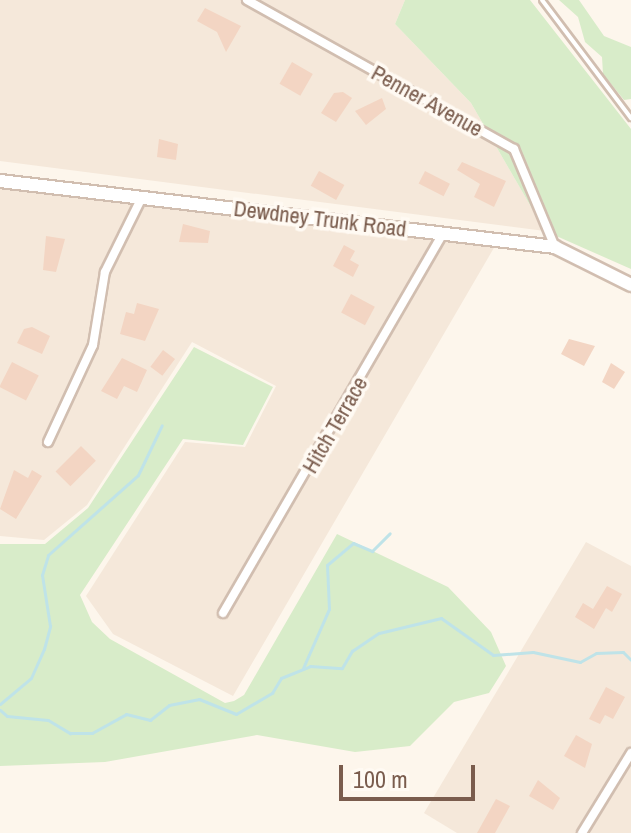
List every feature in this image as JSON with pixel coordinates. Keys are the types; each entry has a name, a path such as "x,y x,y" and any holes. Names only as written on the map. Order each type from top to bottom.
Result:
{"main road":[{"name":"Dewdney Trunk Road","path":"0,181 555,247 631,285"}],"street":[{"name":"Penner Avenue","path":"247,0 514,149 555,247"},
{"path":"48,442 93,345 105,272 142,196"},
{"name":"Hitch Terrace","path":"223,613 443,234"},
{"path":"582,833 631,753"}],"lane":[{"path":"542,0 631,118"}],"shaded area":[{"path":"0,0 405,0 395,24 471,103 545,231 0,161"},
{"path":"0,186 495,246 233,696 113,634 86,596 185,442 245,447 276,386 192,342 87,505 44,540 0,536"},
{"path":"586,542 631,566 631,833 457,833 424,813"}],"green space":[{"path":"405,0 530,0 631,129 631,269 545,231 471,103 395,24"},
{"path":"559,0 579,0 604,36 631,47 631,99 624,100 603,74 602,57 585,42 578,17"},
{"path":"194,347 273,387 243,445 183,439 80,595 92,622 110,639 225,703 234,701 244,695 337,534 448,587 491,632 506,666 489,693 454,702 410,746 355,752 257,735 105,762 0,766 0,544 45,544 88,508"}],"building":[{"path":"205,8 241,26 226,52 217,32 197,21"},
{"path":"292,62 313,74 300,96 280,84"},
{"path":"343,92 352,98 336,122 321,113 334,93"},
{"path":"382,98 386,109 366,125 355,111"},
{"path":"159,139 178,144 176,160 157,157"},
{"path":"462,162 506,181 494,207 474,197 480,184 457,170"},
{"path":"319,171 344,185 336,200 311,186"},
{"path":"425,171 450,184 444,196 419,183"},
{"path":"183,224 210,231 208,243 179,242"},
{"path":"46,236 65,239 56,272 43,270"},
{"path":"344,245 355,251 350,260 359,265 353,277 333,266"},
{"path":"351,294 375,307 365,325 341,313"},
{"path":"137,303 159,309 145,341 120,334 126,312 134,314"},
{"path":"32,327 50,336 42,354 17,343 24,329"},
{"path":"569,339 595,346 584,366 561,354"},
{"path":"163,350 175,359 162,376 150,367"},
{"path":"122,358 147,370 137,392 124,386 117,399 101,391"},
{"path":"12,362 39,376 26,401 0,387"},
{"path":"611,363 625,372 614,389 602,382"},
{"path":"81,446 96,461 70,486 56,471"},
{"path":"14,470 28,478 32,470 42,476 16,519 0,509"},
{"path":"607,586 622,594 612,612 606,608 594,629 575,617 583,603 593,609"},
{"path":"606,687 625,697 613,719 605,715 600,724 589,719"},
{"path":"576,735 592,744 585,768 564,756"},
{"path":"538,780 560,798 553,810 529,796"},
{"path":"496,799 510,806 495,833 477,833"}],"waterway":[{"path":"0,704 31,678 44,649 50,626 42,575 48,555 138,475 162,425"},
{"path":"303,668 329,609 327,565 353,543 372,551 390,533"},
{"path":"0,710 7,716 48,720 70,733 92,733 126,714 150,720 169,705 199,699 236,714 272,693 281,678 310,666 342,668 352,651 379,633 441,618 493,655 533,652 580,662 596,653 623,652 631,660"}]}
